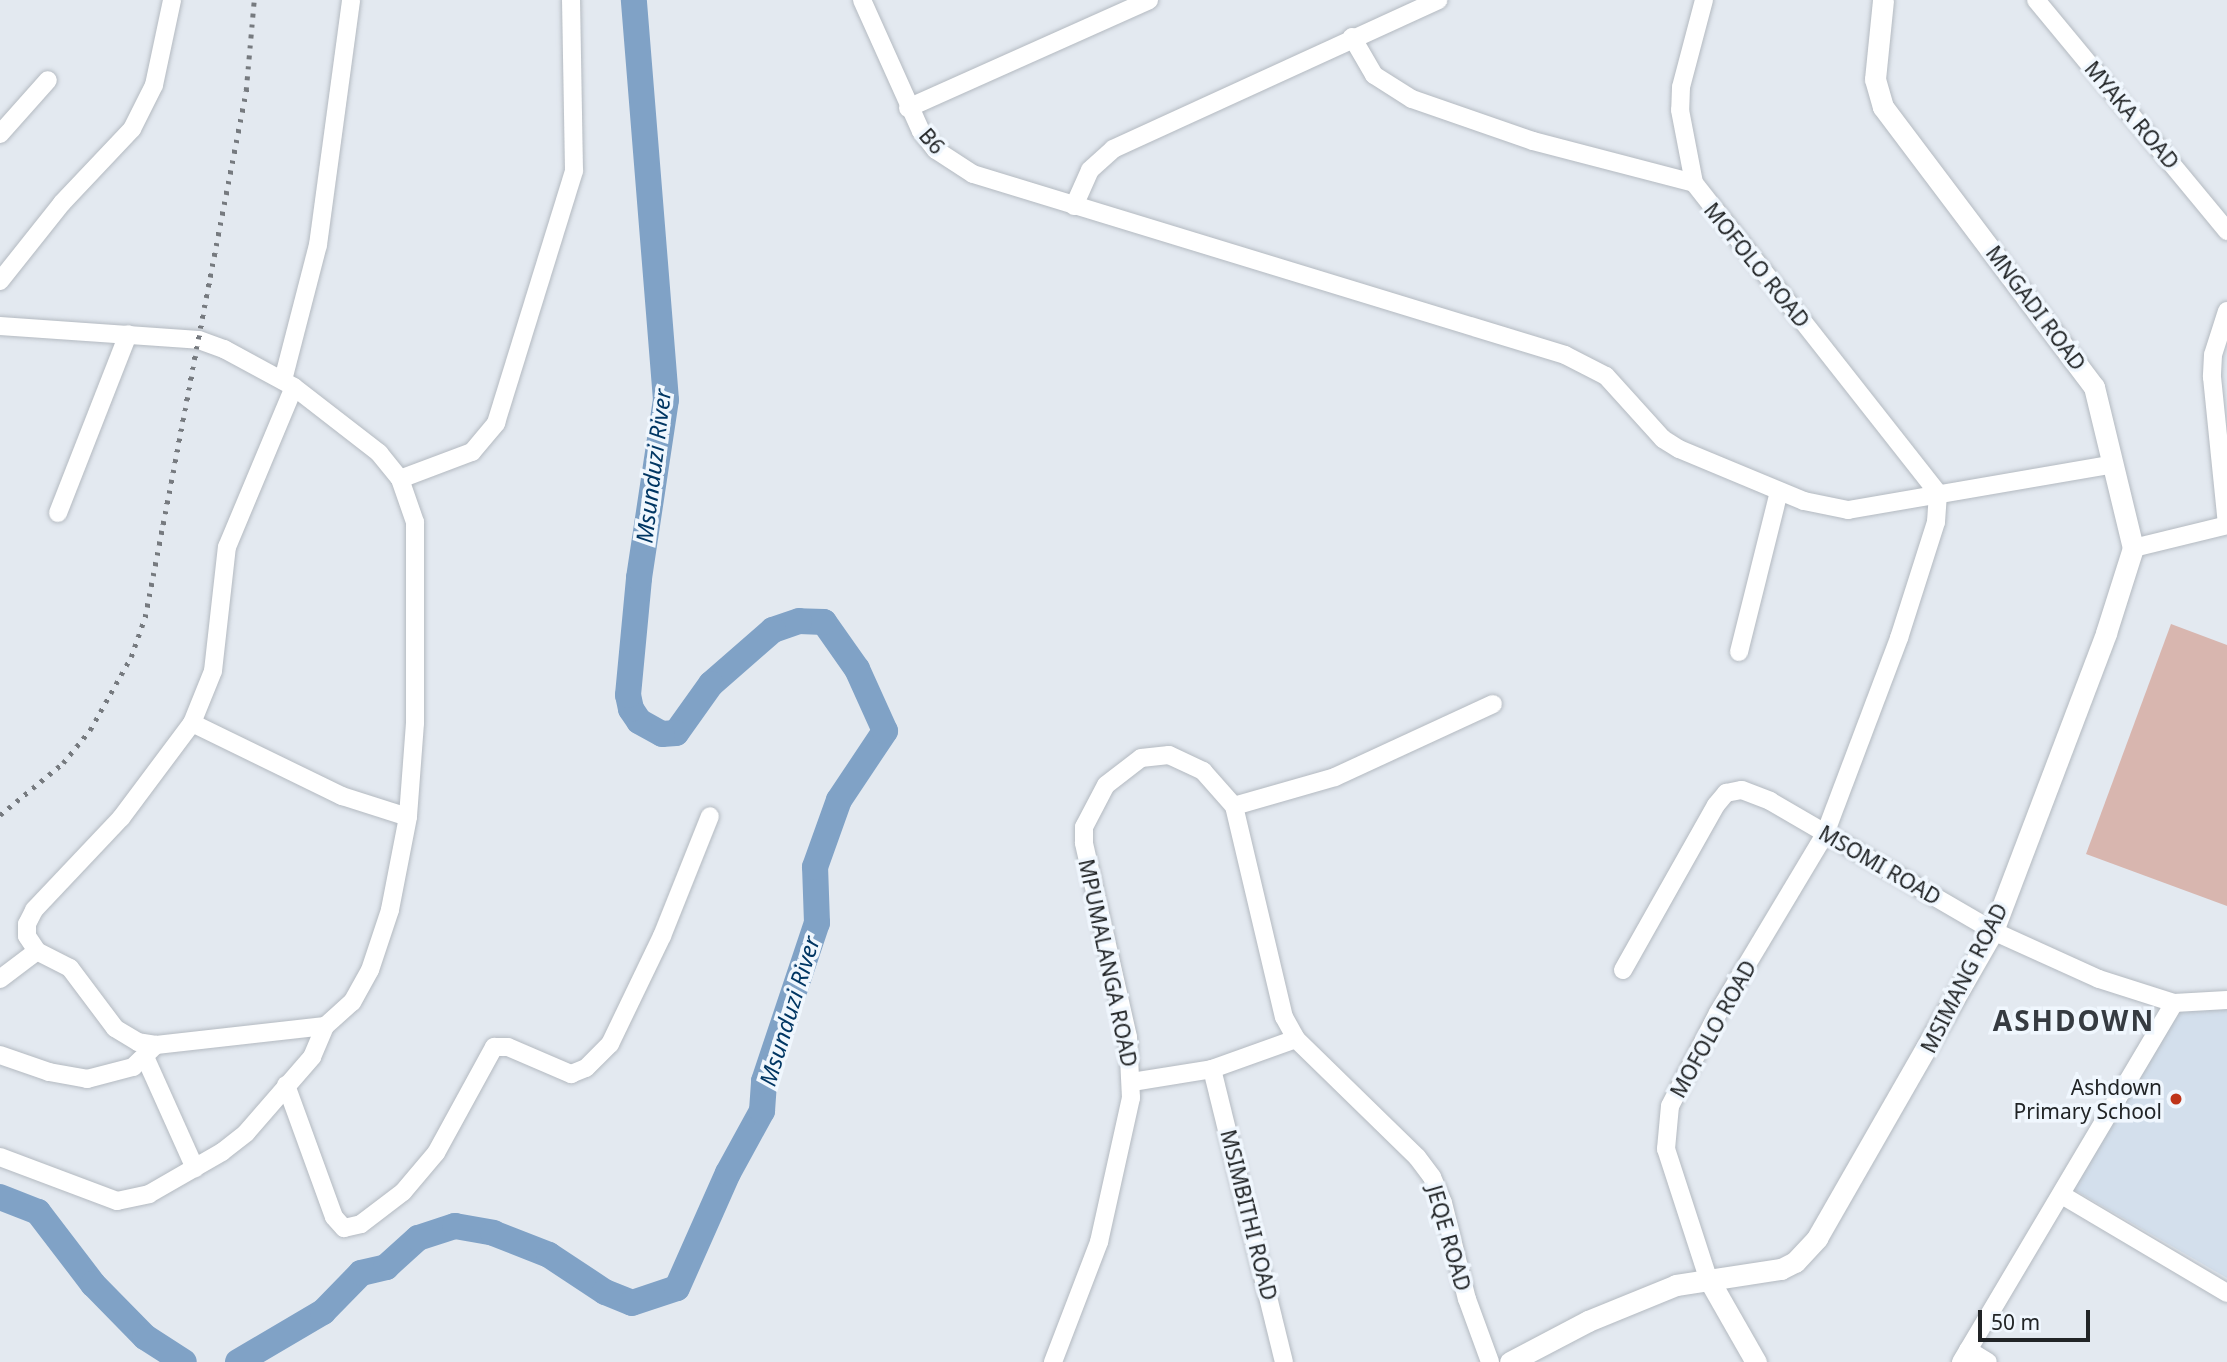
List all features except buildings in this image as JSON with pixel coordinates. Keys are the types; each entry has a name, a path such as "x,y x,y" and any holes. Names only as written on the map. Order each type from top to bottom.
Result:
{"street":[{"path":"0,281 62,203 121,146 132,129 154,85 172,0"},
{"path":"195,1168 150,1051 115,1028 70,968 37,951 26,930 34,911 121,818 192,723 213,671 227,547 288,384 318,245 351,0"},
{"path":"400,479 472,452 496,423 573,171 571,0"},
{"name":"B6","path":"862,0 908,108 936,150 954,163 984,178 1223,247 1565,355 1606,376 1663,439 1679,449 1779,492 1821,507 1848,510 2114,464"},
{"path":"908,108 1149,0"},
{"path":"1074,206 1090,170 1113,149 1352,37 1439,0"},
{"name":"MOFOLO ROAD","path":"1704,0 1685,64 1679,110 1694,183 1938,493 1936,522 1899,638 1825,834 1706,1036 1668,1115 1666,1149 1708,1278"},
{"name":"MNGADI ROAD","path":"1883,0 1875,70 1883,107 2078,360 2094,387 2133,548"},
{"name":"MYAKA ROAD","path":"2036,0 2227,231"},
{"path":"1352,37 1374,75 1412,99 1533,141 1694,183"},
{"path":"0,134 48,80"},
{"path":"2133,548 2227,525 2212,377 2213,355 2227,312"},
{"path":"0,326 199,340 288,384 380,453 400,479 417,542 408,817 377,953 352,1002 325,1026 312,1057 246,1133 195,1168 149,1194 117,1201 0,1157"},
{"path":"58,513 128,334"},
{"path":"1740,652 1779,492"},
{"name":"MSIMANG ROAD","path":"1510,1362 1641,1298 1708,1278 1763,1274 1804,1254 1901,1097 1993,931 2106,633 2133,548"},
{"path":"1132,1082 1212,1069 1296,1039 1278,996 1234,806 1335,777 1493,704"},
{"path":"192,723 342,796 408,817"},
{"name":"MPUMALANGA ROAD","path":"1053,1362 1099,1242 1127,1130 1132,1082 1114,968 1089,878 1084,827 1106,785 1124,768 1154,754 1184,760 1203,771 1234,806"},
{"name":"MSOMI ROAD","path":"1623,970 1726,793 1752,793 1993,931 2099,979 2174,1003 2227,1000"},
{"path":"286,1085 334,1217 344,1227 361,1224 403,1192 436,1153 495,1047 508,1047 571,1074 586,1068 610,1044 667,925 710,816"},
{"path":"0,979 37,951"},
{"path":"1988,1362 1965,1356 2174,1003"},
{"path":"0,1055 49,1072 88,1079 125,1071 150,1051 325,1026"},
{"name":"JEQE ROAD","path":"1296,1039 1417,1157 1432,1177 1490,1362"},
{"name":"MSIMBITHI ROAD","path":"1212,1069 1284,1362"},
{"path":"2062,1195 2227,1293"},
{"path":"1708,1278 1756,1362"}],"shaded area":[{"path":"2171,624 2227,645 2227,906 2086,854"},
{"name":"Ashdown Primary School","path":"2227,1007 2227,1278 2073,1189 2176,1010"}],"waterway":[{"name":"Msunduzi River","path":"238,1362 323,1312 361,1273 386,1267 418,1238 455,1226 493,1233 549,1255 605,1292 632,1303 677,1288 728,1173 762,1111 764,1081 817,923 815,867 839,800 885,731 857,669 824,622 799,621 773,630 711,684 676,733 662,734 639,721 631,709 628,695 639,578 666,400 634,0"},
{"name":"Msunduzi River","path":"0,1197 38,1212 93,1284 145,1337 184,1362"}],"railway":[{"path":"0,815 63,763 90,730 131,657 145,617 246,90 254,0"}],"place":[{"name":"Ashdown Primary School","path":"2176,1099"}],"district":[{"name":"ASHDOWN","path":"2074,1020"}]}
